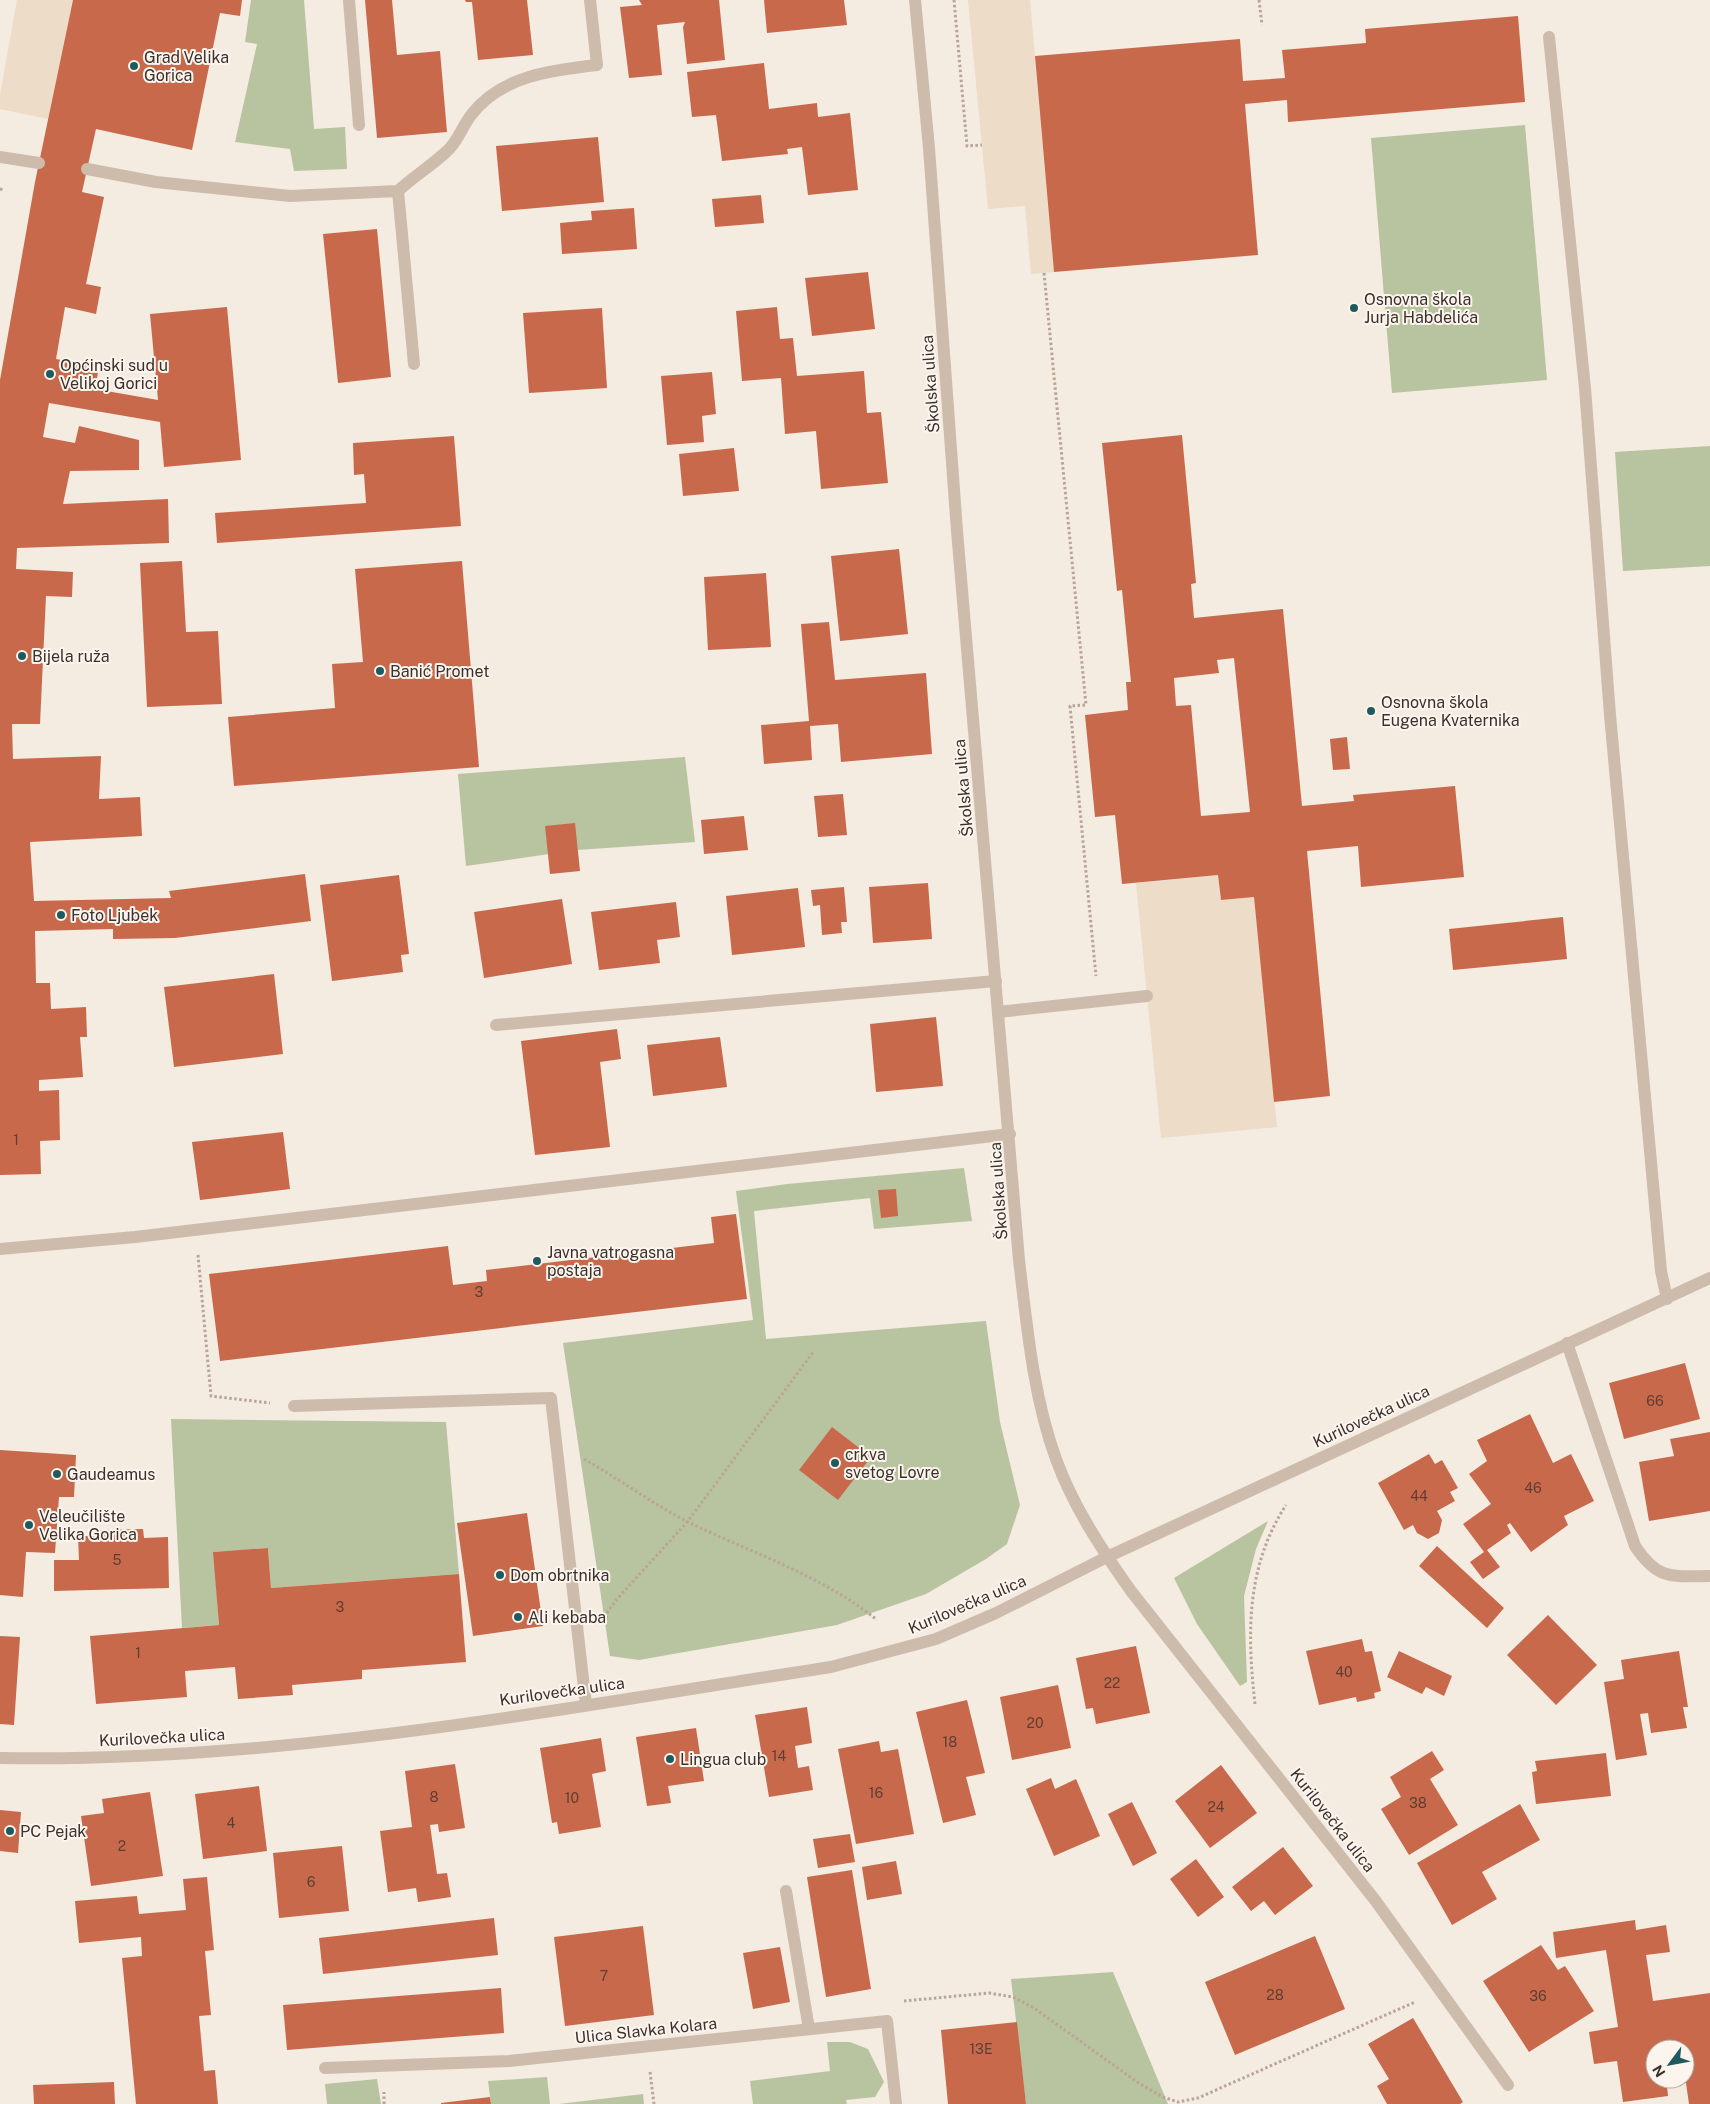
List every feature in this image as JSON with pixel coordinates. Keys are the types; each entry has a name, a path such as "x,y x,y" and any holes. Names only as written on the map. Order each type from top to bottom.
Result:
{"street":[{"path":"349,0 359,125"},
{"path":"87,170 156,182 290,196 398,191 447,152 470,115 486,97 507,85 537,74 597,65 590,0"},
{"name":"Školska ulica","path":"915,0 1019,1260 1030,1349 1044,1420 1056,1460 1087,1524 1107,1557"},
{"path":"1549,37 1585,388 1610,715 1661,1271 1667,1298"},
{"path":"0,157 38,162"},
{"path":"398,191 414,364"},
{"path":"496,1025 996,981"},
{"path":"998,1012 1147,996"},
{"path":"0,1249 135,1237 1010,1134"},
{"name":"Kurilovečka ulica","path":"0,1758 92,1757 208,1752 333,1742 586,1705 831,1666 889,1652 936,1638 996,1613 1107,1557 1710,1278"},
{"path":"1567,1343 1635,1546 1645,1561 1658,1572 1673,1576 1710,1576"},
{"path":"294,1406 550,1398 586,1705"},
{"name":"Kurilovečka ulica","path":"1107,1557 1137,1599 1375,1900 1508,2085"},
{"path":"786,1891 808,2029"},
{"path":"887,2021 896,2104"},
{"name":"Ulica Slavka Kolara","path":"325,2068 509,2061 887,2021"}],"path":[{"path":"954,0 967,146 982,145"},
{"path":"1258,0 1262,25"},
{"path":"1044,273 1086,704 1070,706 1099,1002"},
{"path":"196,1229 211,1396 294,1406"},
{"path":"603,1628 608,1611 617,1599 688,1521 814,1351"},
{"path":"555,1443 688,1521 774,1560 861,1607 877,1620"},
{"path":"1255,1706 1250,1623 1255,1576 1272,1526 1287,1503"},
{"path":"887,2021 888,2002 989,1994 1013,1996 1034,2008 1140,2084 1163,2097 1178,2102 1198,2098 1440,1990"}],"green space":[{"path":"251,0 304,0 314,129 345,127 347,169 294,171 290,149 235,142 257,44 245,42"},
{"path":"1525,125 1547,380 1392,393 1371,138"},
{"path":"1710,446 1710,566 1623,571 1615,452"},
{"path":"685,757 695,842 577,850 466,866 458,774"},
{"path":"964,1168 972,1221 874,1229 870,1198 754,1211 766,1339 986,1321 1000,1422 1020,1505 1007,1544 986,1559 926,1594 837,1625 639,1660 610,1656 563,1343 753,1320 736,1191 787,1184"},
{"path":"171,1419 446,1422 459,1574 271,1588 268,1548 214,1552 219,1625 182,1628"},
{"path":"1268,1521 1256,1549 1244,1596 1247,1682 1240,1686 1197,1624 1174,1578"},
{"path":"1113,1972 1168,2104 1026,2104 1011,1979"},
{"path":"827,2042 850,2042 868,2049 884,2082 875,2097 846,2100 847,2104 753,2104 750,2081 830,2071"},
{"path":"547,2077 550,2104 491,2104 488,2081"},
{"path":"377,2079 381,2104 327,2104 325,2084"},
{"path":"643,2094 644,2104 559,2104"}],"shaded area":[{"path":"17,0 73,0 48,119 0,109 0,95"},
{"path":"968,0 1030,0 1054,272 1031,274 1025,206 988,209"},
{"path":"1218,875 1221,900 1254,897 1277,1127 1161,1138 1136,883"}],"building":[{"path":"73,0 242,0 240,16 220,13 192,150 96,129 82,192 104,197 86,284 101,287 96,314 65,307 56,359 99,367 95,389 158,400 150,314 227,307 241,460 164,467 160,422 49,403 43,437 75,443 79,426 139,440 139,470 70,471 63,504 168,499 169,543 17,548 16,569 73,572 72,597 46,596 40,724 12,724 13,759 101,756 99,799 140,797 142,836 30,842 34,901 171,898 169,891 305,874 311,921 175,938 113,939 113,929 35,931 36,983 50,983 51,1009 86,1007 87,1037 80,1037 83,1077 39,1080 39,1091 59,1090 60,1140 40,1141 41,1174 0,1175 0,380 35,182"},
{"path":"365,0 392,0 397,55 440,51 447,132 377,138"},
{"path":"465,0 527,0 533,55 478,60 472,2 466,2"},
{"path":"639,0 719,0 725,60 687,64 683,27 685,22 657,25 662,75 629,78 620,7 642,5"},
{"path":"764,0 844,0 847,25 767,33"},
{"path":"1518,16 1525,102 1288,122 1287,100 1245,104 1258,255 1054,272 1035,56 1240,39 1243,81 1285,78 1282,50 1366,43 1365,29"},
{"path":"764,63 769,109 817,103 818,117 850,113 858,190 808,195 802,147 787,149 788,154 722,161 716,115 692,117 687,72"},
{"path":"598,137 604,202 502,211 496,146"},
{"path":"761,195 764,223 715,227 712,199"},
{"path":"634,208 637,249 562,254 560,223 592,220 591,211"},
{"path":"377,229 391,377 338,383 323,234"},
{"path":"868,272 875,329 812,336 805,278"},
{"path":"777,307 780,339 793,338 797,376 864,371 867,413 881,412 888,483 821,489 816,431 785,434 781,378 742,381 736,311"},
{"path":"602,308 607,388 529,393 523,313"},
{"path":"712,372 716,414 702,416 704,442 667,445 661,376"},
{"path":"1182,435 1196,583 1191,584 1194,618 1283,609 1302,806 1354,801 1353,795 1455,786 1464,877 1361,887 1358,846 1307,851 1330,1096 1274,1102 1254,897 1221,900 1218,875 1122,884 1115,815 1095,817 1085,715 1128,710 1126,682 1131,682 1122,590 1117,591 1102,443","holes":["1234,658 1250,812 1201,816 1191,705 1176,706 1174,678 1219,673 1217,660"]},
{"path":"454,436 461,526 217,543 215,513 366,503 364,474 354,475 353,443"},
{"path":"734,448 739,491 683,496 679,454"},
{"path":"899,549 908,634 840,641 831,556"},
{"path":"182,561 186,632 218,631 222,704 147,707 140,563"},
{"path":"462,561 479,767 234,786 228,717 335,708 332,664 363,662 355,569"},
{"path":"766,573 771,647 708,650 704,577"},
{"path":"829,622 835,680 926,673 932,754 841,762 838,724 810,726 812,760 764,764 761,725 809,721 801,624"},
{"path":"1347,737 1350,769 1333,770 1330,739"},
{"path":"843,794 847,835 818,837 814,796"},
{"path":"744,816 748,850 704,854 701,820"},
{"path":"575,823 580,871 550,874 545,826"},
{"path":"399,875 409,954 401,955 403,972 332,981 320,885"},
{"path":"928,883 932,939 873,943 869,887"},
{"path":"844,887 847,922 841,922 842,933 822,935 820,905 813,906 811,890"},
{"path":"798,888 805,947 732,955 726,896"},
{"path":"562,899 572,964 484,978 474,912"},
{"path":"676,902 680,937 657,940 660,963 599,970 591,912"},
{"path":"1563,917 1567,959 1453,970 1449,929"},
{"path":"274,974 283,1054 174,1067 164,987"},
{"path":"936,1017 943,1086 876,1092 870,1024"},
{"path":"617,1029 621,1059 600,1062 610,1147 535,1155 521,1041"},
{"path":"720,1037 727,1087 653,1096 647,1045"},
{"path":"283,1132 290,1189 200,1200 192,1142"},
{"path":"896,1189 898,1216 881,1218 878,1190"},
{"path":"736,1214 747,1299 220,1361 209,1274 448,1246 453,1285 487,1281 486,1270 714,1243 711,1217"},
{"path":"1685,1363 1700,1419 1624,1439 1609,1383"},
{"path":"1530,1414 1553,1463 1571,1454 1594,1501 1564,1516 1568,1525 1531,1552 1510,1523 1507,1525 1511,1533 1487,1550 1500,1567 1483,1579 1470,1562 1484,1552 1463,1524 1491,1504 1469,1474 1487,1461 1477,1440"},
{"name":"crkva svetog Lovre","path":"832,1427 871,1457 838,1500 799,1470"},
{"path":"1710,1432 1710,1511 1649,1521 1639,1462 1674,1456 1670,1439"},
{"name":"Veleučilište Velika Gorica","path":"0,1450 76,1455 74,1497 59,1497 55,1553 26,1552 23,1597 0,1595"},
{"path":"1429,1454 1435,1464 1442,1460 1458,1488 1450,1492 1455,1501 1437,1511 1442,1520 1439,1533 1428,1539 1417,1533 1413,1525 1404,1530 1378,1483"},
{"name":"Dom obrtnika","path":"527,1513 543,1626 473,1636 457,1523"},
{"name":"Veleučilište Velika Gorica","path":"143,1529 144,1538 168,1537 169,1588 54,1591 54,1560 79,1560 78,1536 100,1536 100,1530"},
{"path":"1437,1546 1504,1608 1487,1628 1419,1566"},
{"path":"268,1548 271,1588 459,1574 466,1662 362,1670 362,1679 292,1685 293,1695 238,1699 235,1667 185,1671 187,1697 96,1704 90,1636 219,1625 213,1552"},
{"path":"1548,1615 1597,1665 1556,1705 1507,1655"},
{"path":"0,1636 20,1637 14,1725 0,1724"},
{"path":"1362,1639 1365,1652 1372,1651 1381,1691 1374,1693 1375,1698 1357,1702 1356,1697 1319,1705 1306,1651"},
{"path":"1136,1646 1150,1713 1096,1724 1093,1708 1086,1709 1076,1658"},
{"path":"1399,1651 1452,1676 1444,1696 1426,1687 1422,1694 1387,1677"},
{"path":"1679,1651 1688,1707 1683,1707 1687,1728 1651,1733 1648,1713 1640,1714 1647,1755 1616,1760 1604,1682 1624,1679 1621,1660"},
{"path":"1058,1685 1071,1748 1012,1760 1000,1697"},
{"path":"967,1700 985,1773 966,1777 976,1815 943,1823 916,1712"},
{"path":"807,1707 812,1743 795,1746 798,1768 809,1766 813,1790 769,1797 755,1715"},
{"name":"Lingua club","path":"696,1728 704,1781 668,1786 671,1803 647,1806 636,1737"},
{"path":"601,1738 606,1771 592,1774 601,1827 559,1834 557,1822 552,1823 540,1748"},
{"path":"879,1741 881,1752 898,1749 914,1834 856,1844 838,1749"},
{"path":"1432,1751 1444,1770 1430,1779 1458,1825 1409,1855 1381,1809 1401,1797 1390,1777"},
{"path":"1606,1753 1611,1796 1536,1804 1532,1772 1537,1771 1535,1761"},
{"path":"455,1764 465,1828 439,1832 438,1824 430,1825 437,1874 447,1873 451,1897 418,1902 416,1888 388,1892 380,1831 412,1827 405,1771"},
{"path":"1221,1765 1257,1813 1210,1848 1175,1801"},
{"path":"1051,1778 1055,1789 1076,1779 1100,1836 1054,1856 1026,1789"},
{"path":"259,1786 267,1851 203,1859 195,1794"},
{"path":"150,1792 163,1876 91,1886 81,1816 104,1813 102,1799"},
{"path":"1132,1802 1157,1853 1133,1866 1108,1814"},
{"path":"1520,1804 1540,1840 1482,1872 1497,1899 1452,1925 1417,1863"},
{"name":"PC Pejak","path":"0,1810 21,1812 18,1853 0,1851"},
{"path":"850,1834 855,1862 818,1868 813,1839"},
{"path":"342,1846 349,1911 279,1918 273,1853"},
{"path":"1283,1847 1313,1886 1275,1915 1264,1901 1251,1911 1232,1887"},
{"path":"1196,1859 1224,1897 1198,1917 1170,1879"},
{"path":"896,1861 902,1894 867,1900 862,1867"},
{"path":"852,1870 871,1989 826,1997 807,1877"},
{"path":"207,1877 214,1950 205,1951 211,2015 199,2016 204,2071 215,2070 218,2104 136,2104 122,1958 142,1956 141,1937 79,1943 75,1901 137,1896 139,1914 186,1910 183,1879"},
{"path":"494,1918 498,1955 323,1974 319,1938"},
{"path":"1635,1920 1636,1930 1666,1925 1670,1952 1646,1955 1653,2001 1710,1993 1710,2104 1689,2104 1687,2089 1695,2089 1695,2039 1645,2039 1645,2089 1667,2089 1668,2096 1623,2102 1617,2061 1594,2064 1589,2032 1618,2027 1606,1950 1556,1958 1553,1932"},
{"path":"643,1926 654,2015 565,2026 554,1937"},
{"path":"1315,1936 1345,2009 1235,2055 1205,1982"},
{"path":"1541,1945 1558,1970 1565,1966 1594,2011 1529,2052 1483,1981"},
{"path":"780,1947 790,2002 753,2009 743,1953"},
{"path":"501,1988 504,2033 287,2050 283,2005"},
{"path":"1413,2018 1463,2102 1460,2104 1387,2104 1377,2086 1389,2079 1368,2044"},
{"path":"1017,2022 1026,2104 948,2104 941,2030"},
{"path":"114,2082 115,2104 34,2104 33,2085"},
{"path":"490,2097 491,2104 441,2104 441,2103"}],"place":[{"name":"Grad Velika Gorica","path":"134,66"},
{"name":"Osnovna škola Jurja Habdelića","path":"1354,308"},
{"name":"Općinski sud u Velikoj Gorici","path":"50,374"},
{"name":"Bijela ruža","path":"22,656"},
{"name":"Banić Promet","path":"380,671"},
{"name":"Osnovna škola Eugena Kvaternika","path":"1371,711"},
{"name":"Foto Ljubek","path":"61,915"},
{"name":"Javna vatrogasna postaja","path":"537,1261"},
{"name":"crkva svetog Lovre","path":"835,1463"},
{"name":"Gaudeamus","path":"57,1474"},
{"name":"Veleučilište Velika Gorica","path":"29,1525"},
{"name":"Dom obrtnika","path":"500,1575"},
{"name":"Ali kebaba","path":"518,1617"},
{"name":"Lingua club","path":"670,1759"},
{"name":"PC Pejak","path":"10,1831"}]}
